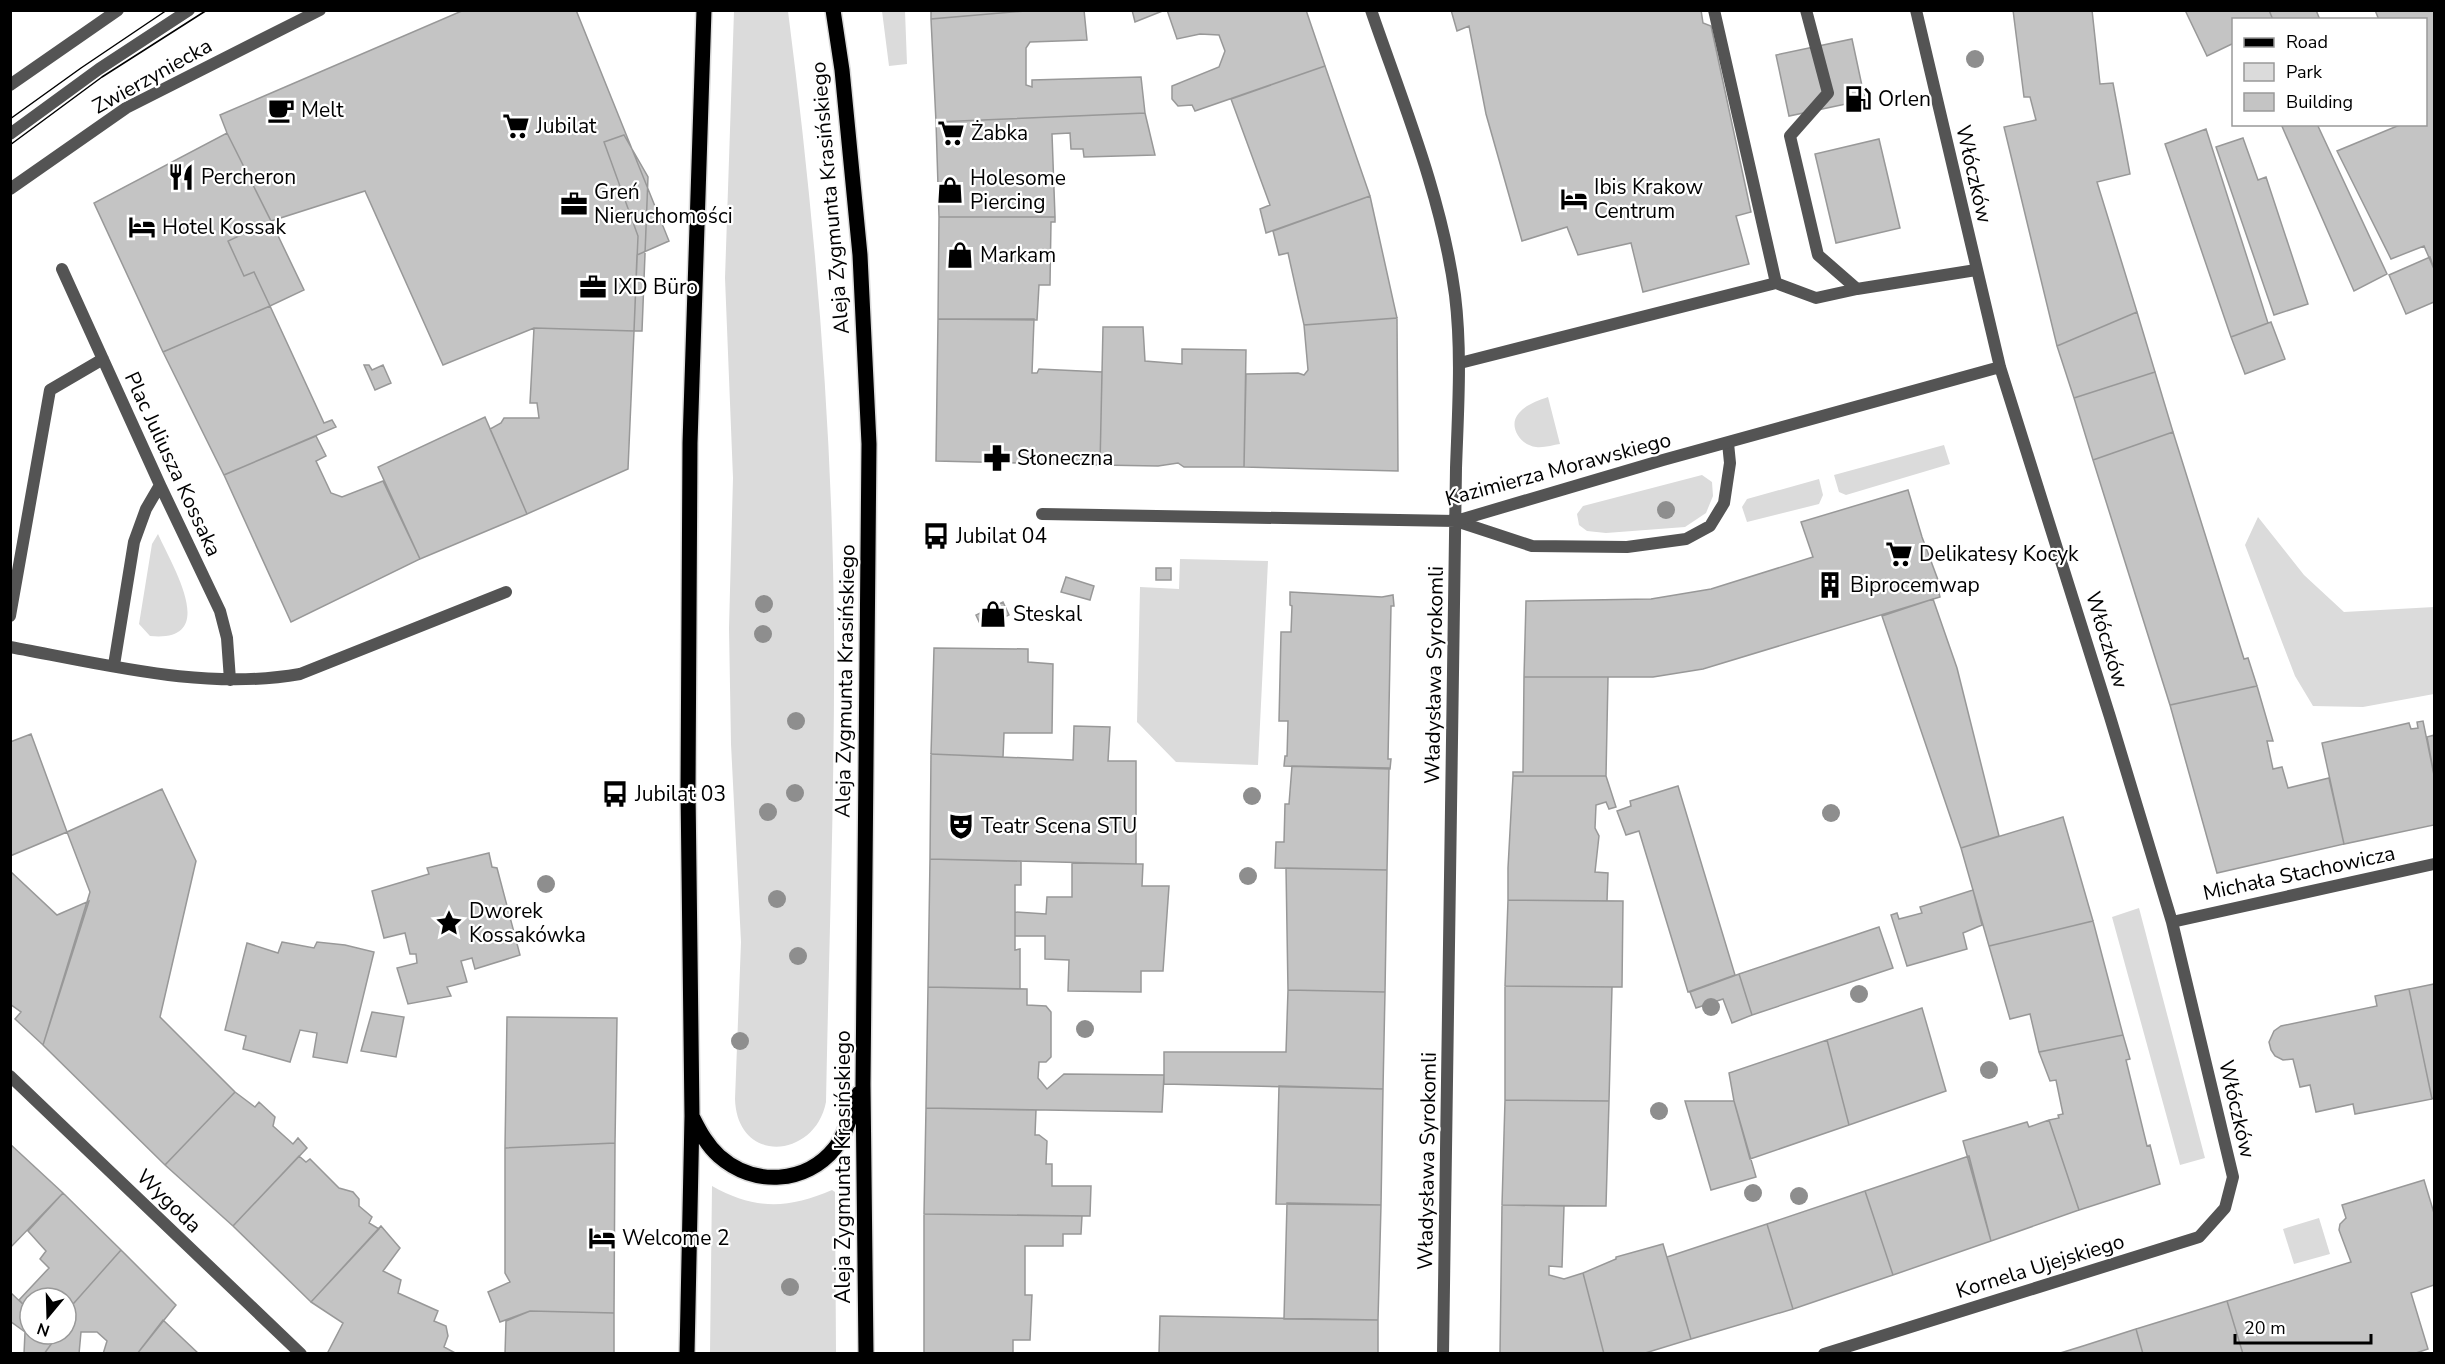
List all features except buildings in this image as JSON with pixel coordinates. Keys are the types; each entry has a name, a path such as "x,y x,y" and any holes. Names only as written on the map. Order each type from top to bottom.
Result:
{"main road":[{"path":"687,1353 692,1116 688,802 690,455 704,10"},
{"name":"Aleja Zygmunta Krasińskiego","path":"833,10 842,70 860,255 869,444 863,1084 866,1353"},
{"path":"692,1116 704,1140 720,1157 737,1168 759,1176 778,1178 799,1174 819,1163 834,1149 844,1134 863,1084"}],"street":[{"path":"10,85 118,10"},
{"path":"10,134 99,69 189,10"},
{"name":"Zwierzyniecka","path":"10,189 126,108 320,10"},
{"name":"Władysława Syrokomli","path":"1371,10 1436,201 1455,294 1460,363 1443,1353"},
{"path":"1714,10 1776,283"},
{"path":"1806,10 1828,93 1790,136 1818,255 1857,289"},
{"name":"Włóczków","path":"1916,10 2000,367 2172,922 2233,1177"},
{"name":"Plac Juliusza Kossaka","path":"62,269 220,611 226,638 230,680"},
{"path":"1460,363 1776,283 1816,298 1976,270"},
{"path":"10,616 50,390 103,359"},
{"name":"Kazimierza Morawskiego","path":"1042,514 1456,522 1663,460 2000,367"},
{"path":"1456,522 1532,546 1627,547 1686,539 1710,526 1724,503 1730,463 1728,443"},
{"path":"114,665 134,542 146,509 160,484"},
{"path":"10,647 195,678 268,680 300,674 506,592"},
{"name":"Michała Stachowicza","path":"2172,922 2434,864"},
{"name":"Wygoda","path":"10,1076 301,1353"},
{"name":"Kornela Ujejskiego","path":"1824,1353 2199,1237 2225,1208 2233,1177"}],"green space":[{"path":"734,11 788,11 806,163 820,316 833,547 833,803 826,1102 819,1121 807,1135 793,1144 777,1147 762,1144 749,1135 739,1120 735,1099 741,942 731,744 729,628 733,478 725,278"},
{"path":"882,11 905,11 907,64 889,66"},
{"path":"1548,397 1560,444 1530,446 1517,434 1514,424 1516,418 1525,407"},
{"path":"1944,445 1950,464 1846,495 1839,492 1834,475"},
{"path":"1702,475 1712,482 1713,496 1706,513 1685,527 1606,533 1587,531 1579,525 1577,514 1583,506"},
{"path":"1819,479 1823,495 1819,504 1747,522 1742,507 1747,499"},
{"path":"2258,517 2304,575 2344,612 2434,607 2434,694 2363,707 2313,706 2295,676 2245,545"},
{"path":"158,534 180,582 186,600 187,615 183,628 171,635 150,636 139,624 152,544"},
{"path":"1180,559 1268,561 1258,765 1176,762 1137,722 1140,587 1179,589"},
{"path":"2139,908 2205,1158 2180,1165 2112,917"},
{"path":"712,1186 743,1199 772,1204 801,1201 832,1190 835,1192 836,1353 710,1353"},
{"path":"2319,1218 2330,1254 2294,1264 2283,1229"}],"tram line":[{"path":"10,119 167,10"},
{"path":"10,145 102,77 207,10"}],"place":[{"name":"Orlen","path":"1858,99"},
{"name":"Melt","path":"281,110"},
{"name":"Jubilat","path":"516,126"},
{"name":"Żabka","path":"951,133"},
{"name":"Percheron","path":"181,177"},
{"name":"Holesome Piercing","path":"950,190"},
{"name":"Ibis Krakow Centrum","path":"1574,199"},
{"name":"Greń Nieruchomości","path":"574,204"},
{"name":"Hotel Kossak","path":"142,227"},
{"name":"Markam","path":"960,255"},
{"name":"IXD Büro","path":"593,287"},
{"name":"Słoneczna","path":"997,458"},
{"name":"Jubilat 04","path":"936,536"},
{"name":"Delikatesy Kocyk","path":"1899,554"},
{"name":"Biprocemwap","path":"1830,585"},
{"name":"Steskal","path":"993,614"},
{"name":"Jubilat 03","path":"615,794"},
{"name":"Teatr Scena STU","path":"961,826"},
{"name":"Dworek Kossakówka","path":"449,923"},
{"name":"Welcome 2","path":"602,1238"}]}
